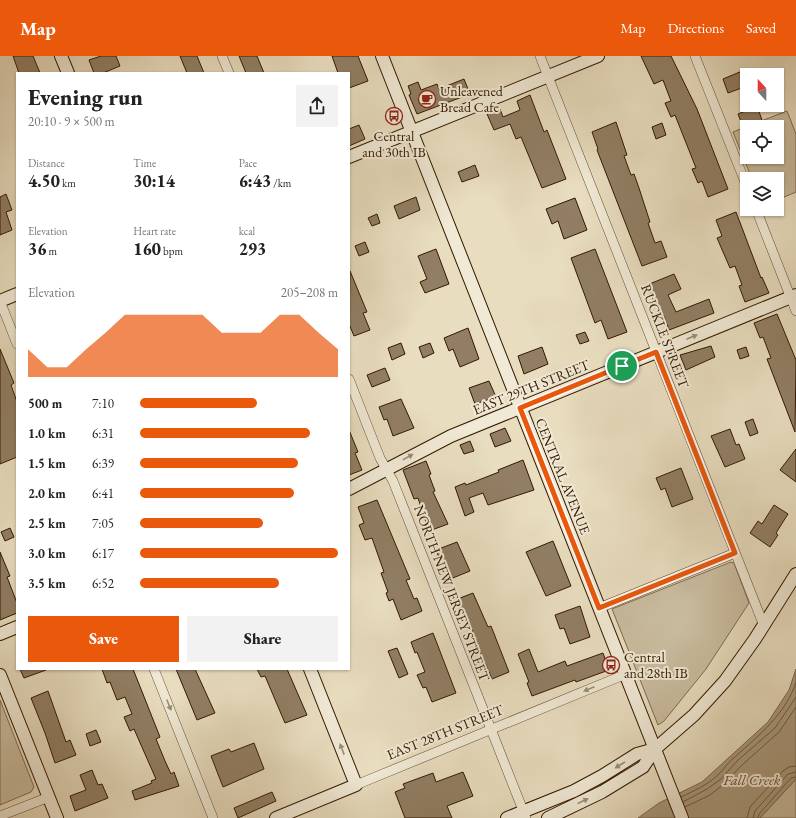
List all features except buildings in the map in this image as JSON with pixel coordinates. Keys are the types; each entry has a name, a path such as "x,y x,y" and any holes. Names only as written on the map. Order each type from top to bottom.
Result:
{"main road":[{"path":"61,56 68,72"},
{"name":"CENTRAL AVENUE","path":"382,56 682,818"},
{"path":"350,157 598,56"},
{"path":"0,301 16,294"},
{"name":"EAST 29TH STREET","path":"350,488 436,443 793,296"},
{"path":"548,818 602,792 642,768 655,749 694,715 719,688 764,626 796,574"},
{"path":"0,634 16,627"},
{"path":"310,670 356,785"},
{"path":"0,675 57,818"},
{"path":"506,818 524,815 589,784 637,754 655,749"},
{"name":"EAST 28TH STREET","path":"276,818 356,785"}],"street":[{"path":"222,56 228,72"},
{"name":"RUCKLE STREET","path":"540,56 764,626"},
{"path":"695,56 741,172"},
{"path":"759,216 793,296 796,311"},
{"path":"0,301 16,341"},
{"name":"NORTH NEW JERSEY STREET","path":"350,382 380,458 393,481 524,815"},
{"path":"599,608 735,553"},
{"path":"154,670 213,818"},
{"name":"EAST 28TH STREET","path":"356,785 626,674"},
{"path":"0,816 49,797"}],"shaded area":[{"path":"787,111 796,134 796,192 784,197 784,172 749,172 746,164 784,164 784,120 764,120"},
{"path":"740,129 740,149 733,132"},
{"path":"731,562 734,563 749,603 706,669 664,721 658,725 612,609"},
{"path":"0,700 34,787 31,792 0,805"},
{"path":"796,779 796,818 760,818"}],"water":[{"name":"Fall Creek","path":"796,669 796,779 760,818 638,818 659,803 702,782 768,722 789,690"}],"place":[{"name":"Unleavened Bread Cafe","path":"427,99"},
{"name":"Central and 30th IB","path":"394,116"},
{"name":"Central and 28th IB","path":"611,665"}],"route":[{"path":"656,352 735,553 599,608 520,408 622,366 656,352"}]}
